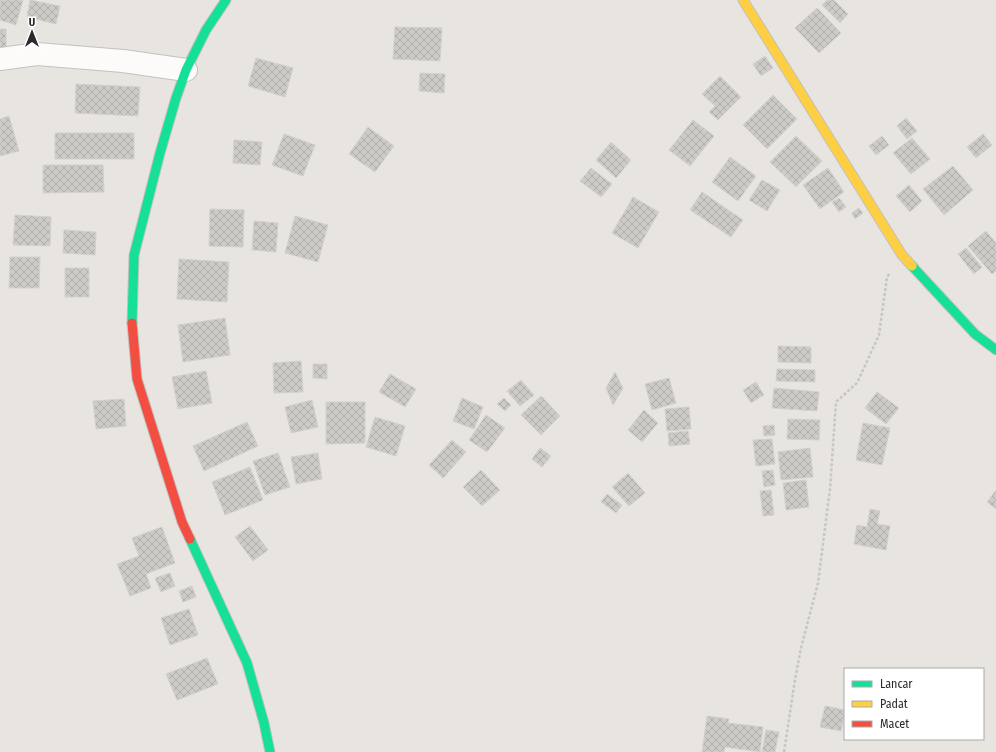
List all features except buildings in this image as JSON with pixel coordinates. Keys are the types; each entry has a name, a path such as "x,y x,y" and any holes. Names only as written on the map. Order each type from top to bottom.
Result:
{"street":[{"path":"226,0 206,30 186,70 176,98 160,153 134,255 132,322 137,379 182,522 247,663 264,723 270,752"},
{"path":"743,0 902,255 975,334 996,350"},
{"path":"0,59 37,54 123,61 186,70"}],"path":[{"path":"784,752 801,648 818,584 830,489 836,402 857,383 879,335 887,277 902,255"}],"traffic: fast":[{"path":"132,323 134,255 160,153 176,98 186,70 206,30 226,0"},
{"path":"912,266 975,334 996,350"},
{"path":"190,539 247,663 264,723 270,752"}],"traffic: slow":[{"path":"743,0 902,255 912,266"}],"traffic: jam":[{"path":"132,323 137,379 182,522 190,539"}]}
